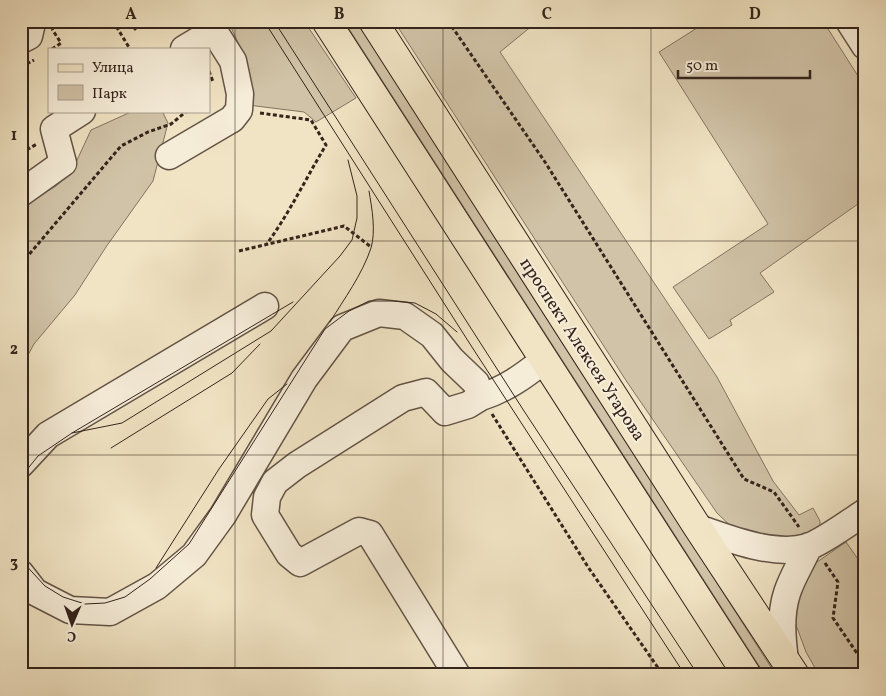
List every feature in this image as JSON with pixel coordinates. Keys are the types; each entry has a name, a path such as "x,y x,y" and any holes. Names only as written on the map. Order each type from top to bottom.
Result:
{"main road":[{"path":"326,21 747,675"},
{"name":"проспект Алексея Угарова","path":"373,21 698,528 790,667"}],"lane":[{"path":"21,40 28,36 31,21"},
{"path":"849,21 865,46"},
{"path":"169,156 232,119 239,110 240,94 233,61 211,26 185,48"},
{"path":"21,193 63,163 54,128 80,112"},
{"path":"21,464 48,436 265,306"},
{"path":"21,574 35,592 70,610 110,612 157,586 194,555 217,523 304,379 342,328 379,313 405,316 432,334 452,360 476,384 481,397"},
{"path":"457,675 370,534 359,531 300,563 289,554 266,515 267,497 275,482 297,465 403,398 426,392 446,415 481,397 497,392 522,378 544,360"},
{"path":"698,528 733,540 762,547 787,550 810,546 865,512"},
{"path":"790,667 782,635 782,610 787,591 810,546"}],"path":[{"path":"47,21 60,43 53,48"},
{"path":"113,21 129,48"},
{"path":"130,21 135,29 147,21"},
{"path":"448,21 545,162 744,479 774,492 810,546 838,582 833,618 865,665"},
{"path":"239,110 311,120 326,145 298,192 283,222 266,245"},
{"path":"21,264 121,146 148,132 171,124 186,112"},
{"path":"239,251 344,226 371,247"},
{"path":"481,397 588,567 663,675"}],"green space":[{"path":"228,21 304,21 356,98 316,122 304,112 248,105 241,49"},
{"path":"344,21 356,21 776,675 765,675"},
{"path":"394,21 538,21 500,52 717,377 773,481 799,515 813,508 820,521 820,528 801,540 736,531 717,513 627,382"},
{"path":"708,21 823,21 865,87 865,199 760,273 774,292 730,320 732,325 709,339 673,287 768,224 659,52"},
{"path":"131,112 162,112 168,123 153,181 106,247 75,295 34,344 21,368 21,207 56,186 71,173 91,130"},
{"path":"846,542 865,569 865,675 819,675 806,652 796,625 791,602 804,571"}],"tram line":[{"path":"264,21 470,344 685,675"},
{"path":"274,21 524,411 698,675"},
{"path":"72,433 122,423 271,331 340,256 352,240 357,218 357,196 348,160"},
{"path":"330,322 358,277 371,248 373,227 369,191"},
{"path":"21,560 45,586 63,597 85,604 105,603 125,597 150,579 189,544 325,329 349,311 369,301 393,301 415,303 436,314 457,332"},
{"path":"21,477 38,456 72,433 293,302"},
{"path":"111,448 232,373 260,344"},
{"path":"156,568 219,469 268,399 287,384"}]}
